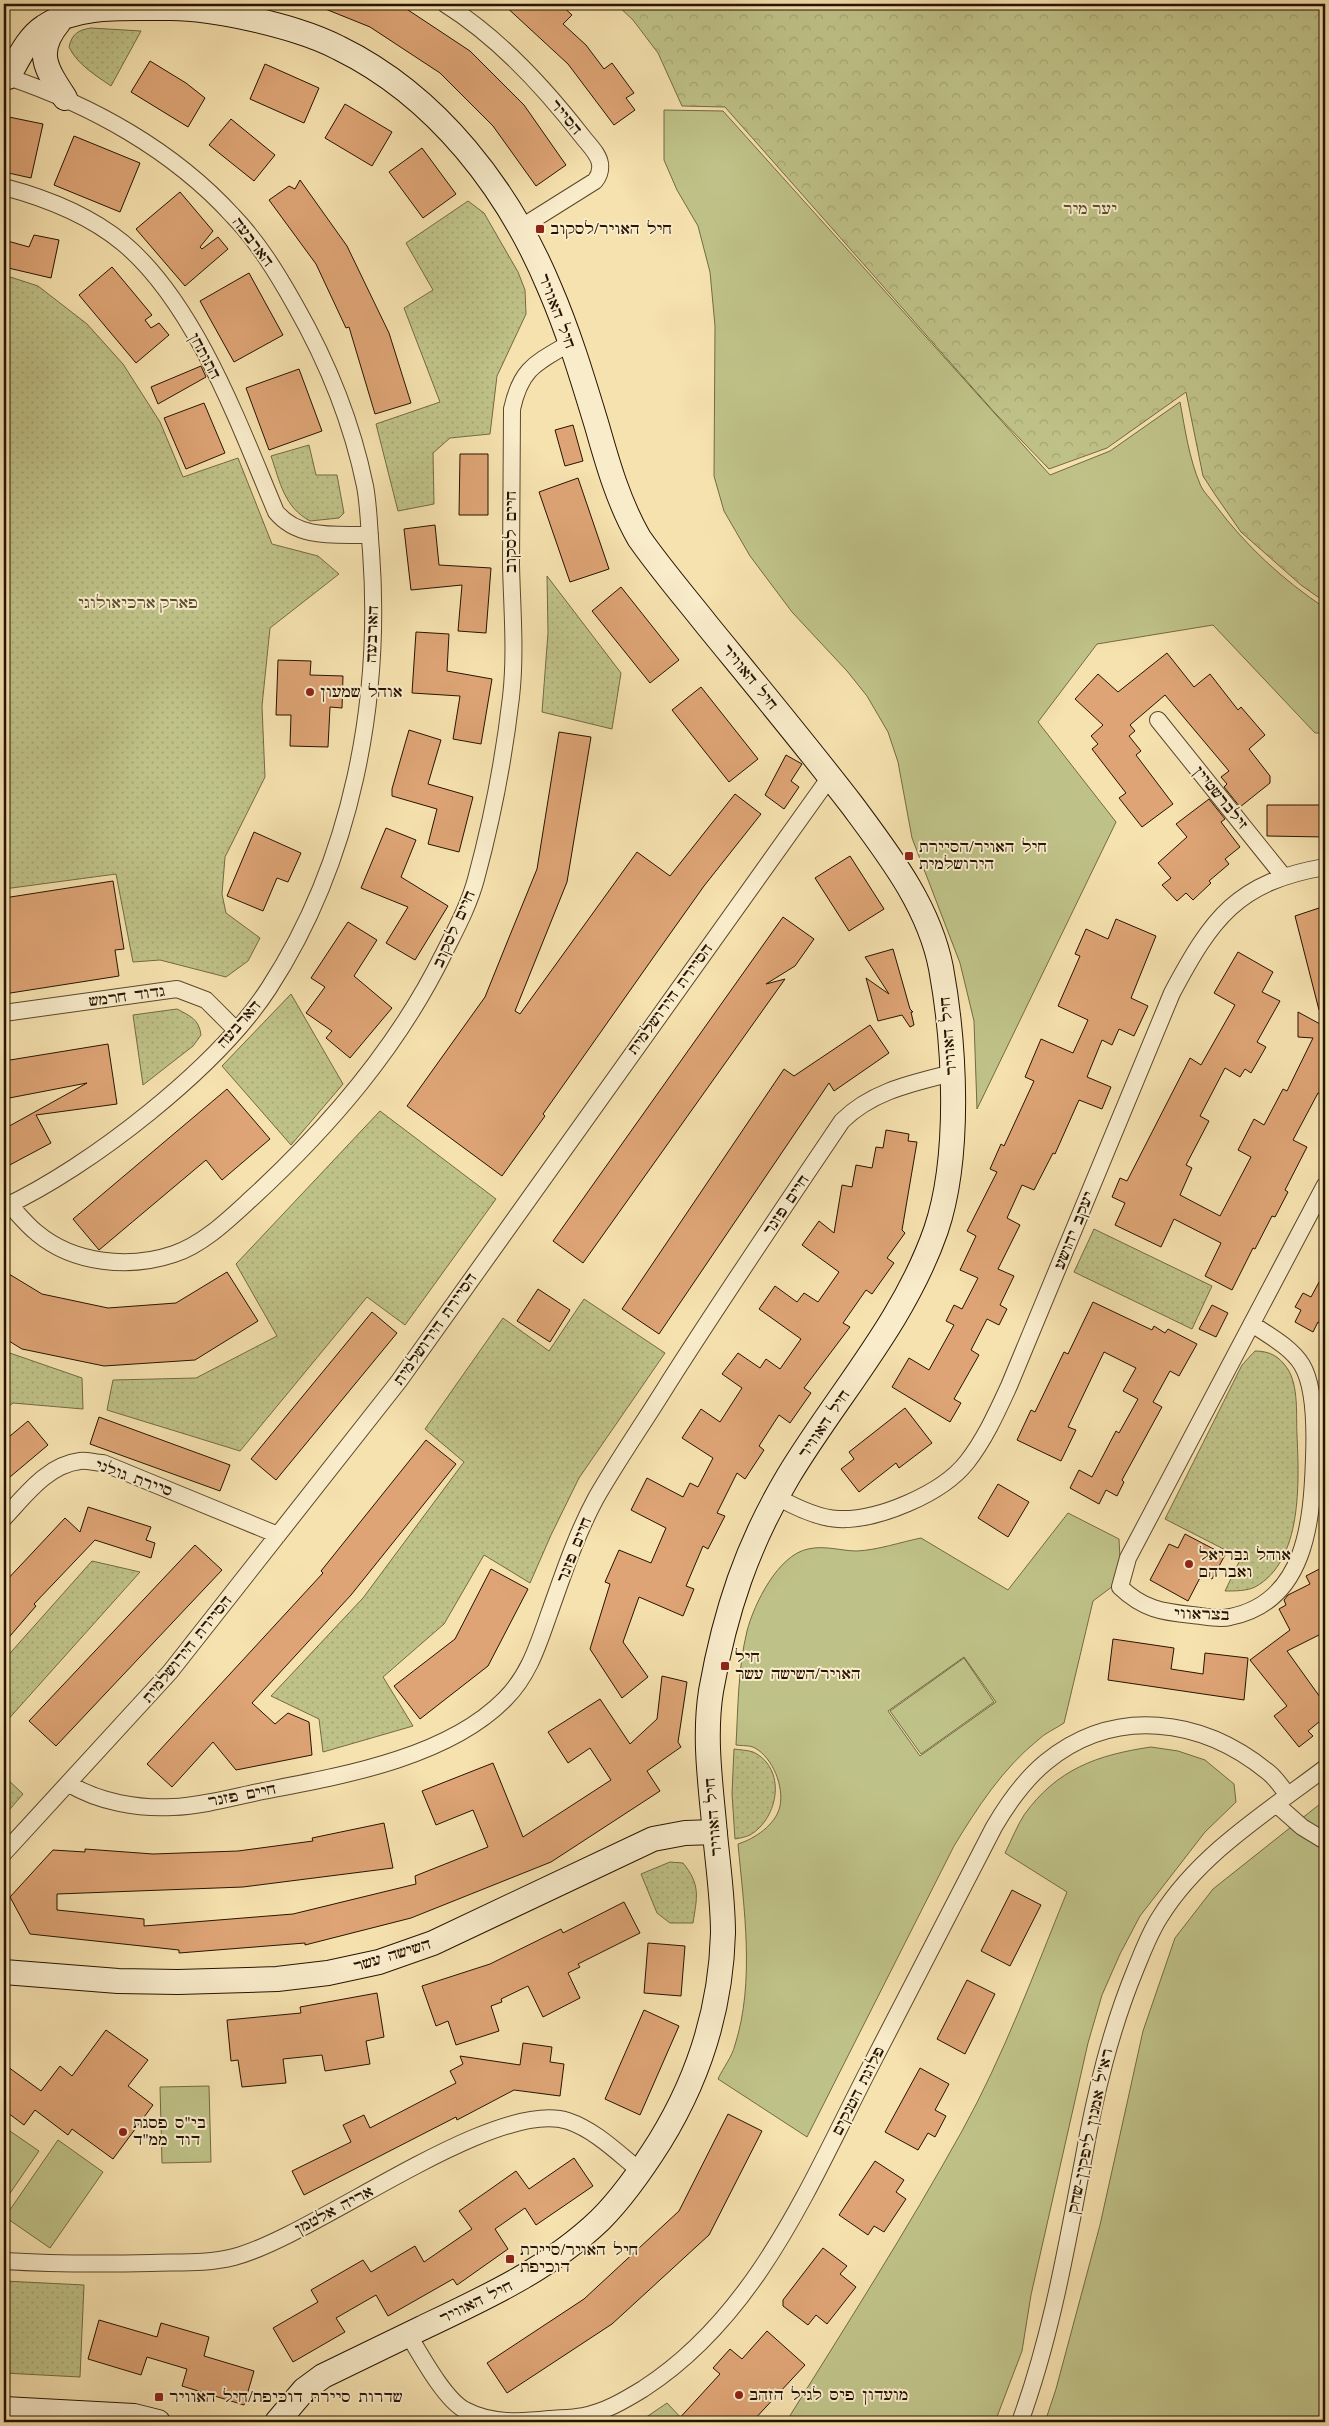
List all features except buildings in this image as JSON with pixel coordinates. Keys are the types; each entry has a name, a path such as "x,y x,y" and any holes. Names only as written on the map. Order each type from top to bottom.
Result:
{"street":[{"name":"הסייר","path":"445,4 478,28 534,80 595,152 600,163 600,174 595,181 520,228"},
{"name":"חיל האוויר","path":"6,77 26,45 43,28 64,16 85,12 129,9 182,8 215,12 294,30 339,48 390,79 433,116 484,172 520,228 550,289 570,343 612,476 629,520 639,538 830,777 896,865 923,914 940,963 947,1014 952,1073 952,1126 948,1181 936,1229 916,1276 893,1322 789,1475 777,1497 744,1563 726,1618 708,1713 709,1766 723,1927 721,1970 714,2012 703,2056 684,2098 659,2143 640,2170 603,2217 573,2243 520,2279 323,2376 304,2390 277,2422"},
{"path":"64,16 47,36 44,55 49,74 65,98"},
{"name":"הארבעה","path":"6,77 65,98 111,122 178,165 233,215 259,246 312,335 332,379 352,434 366,489 373,579 373,630 363,745 333,857 301,931 268,990 236,1030 173,1092 59,1178 6,1205"},
{"name":"התותחן","path":"4,187 66,208 109,232 144,263 184,318 203,349 244,433 276,512 284,523 301,531 370,534"},
{"name":"חיים לסקוב","path":"6,1205 37,1234 79,1256 107,1262 134,1262 154,1260 177,1253 204,1238 232,1216 308,1143 370,1073 410,1016 460,923 475,881 502,763 511,694 512,409 517,389 525,374 539,361 570,343"},
{"name":"זילברשטיין","path":"1158,720 1284,877"},
{"name":"הסיירת הירושלמית","path":"4,1853 170,1672 399,1381 830,777"},
{"name":"יעקב יהושע","path":"777,1497 796,1507 838,1519 870,1515 931,1492 950,1479 966,1463 994,1421 1010,1386 1172,994 1199,943 1215,922 1243,897 1284,877 1325,867"},
{"name":"גדוד חרמש","path":"4,1013 177,989 206,1000 236,1030"},
{"name":"חיים פזנר","path":"69,1784 96,1797 116,1802 173,1807 208,1802 352,1773 408,1757 452,1736 505,1700 529,1667 538,1648 576,1541 600,1492 684,1359 842,1121 855,1108 873,1098 902,1086 952,1073"},
{"name":"בצראווי","path":"1252,1324 1288,1350 1301,1364 1310,1386 1315,1443 1314,1490 1310,1523 1302,1552 1292,1574 1273,1596 1252,1611 1228,1618 1160,1612 1141,1603 1120,1587 1128,1558 1325,1185"},
{"name":"סיירת גולני","path":"4,1518 42,1478 61,1467 80,1461 103,1463 278,1535"},
{"name":"פלוגת הטנקים","path":"408,2334 435,2377 463,2410 482,2419 516,2422 584,2416 621,2403 657,2380 688,2355 724,2317 754,2280 784,2233 994,1826 1015,1793 1045,1762 1075,1742 1100,1732 1135,1724 1173,1726 1198,1732 1234,1748 1270,1773 1282,1800 1302,1827 1325,1841"},
{"name":"רא\"ל אמנון ליפקין-שחק","path":"1020,2422 1039,2368 1050,2327 1095,2096 1108,2046 1124,1997 1146,1944 1160,1916 1203,1865 1282,1800 1325,1768"},
{"name":"השישה עשר","path":"4,1972 118,1981 178,1982 277,1979 328,1973 379,1962 433,1943 653,1839 685,1833 715,1832"},
{"name":"השישה עשר","path":"4,1962 48,1975"},
{"name":"אריה אלטמן","path":"4,2261 64,2264 191,2262 232,2258 281,2238 447,2151 511,2124 543,2118 567,2121 588,2131 640,2170"},
{"name":"חיל האוויר","path":"297,2422 354,2361"},
{"path":"4,2409 134,2416 158,2422"}],"green space":[{"name":"יער מיר","path":"616,4 1325,4 1325,602 1301,585 1241,532 1216,496 1203,476 1186,392 1107,448 1049,469 994,412 725,107 682,106 658,53 633,20"},
{"path":"91,28 141,31 111,86 82,64 69,47 76,33"},
{"path":"664,110 723,111 1050,475 1110,451 1180,402 1190,454 1203,490 1240,535 1266,562 1294,586 1325,608 1325,733 1315,733 1213,625 1097,644 1038,722 1116,822 977,1109 974,1021 960,963 912,838 898,762 888,732 867,696 847,671 792,612 750,556 724,511 714,476 715,326 710,272 698,226 677,190 664,160"},
{"path":"468,201 484,213 518,272 525,290 526,314 497,376 490,434 450,438 433,453 434,504 398,511 376,424 440,402 404,308 433,290 406,243"},
{"name":"פארק ארכיאולוגי","path":"4,275 38,286 87,324 123,364 160,422 183,477 238,458 272,544 318,556 339,574 270,628 262,706 265,777 225,857 222,894 226,913 260,938 248,961 226,977 160,960 133,962 116,874 4,889"},
{"path":"309,445 316,475 337,475 344,513 339,518 310,521 294,509 280,484 271,456"},
{"path":"547,576 621,673 612,729 542,712 548,633"},
{"path":"291,994 343,1084 291,1145 222,1066"},
{"path":"177,1009 190,1016 196,1022 201,1035 193,1046 143,1085 133,1015"},
{"path":"380,1111 496,1199 405,1325 367,1297 240,1451 107,1410 113,1380 196,1378 277,1336 236,1264"},
{"path":"1094,1229 1212,1286 1192,1329 1074,1272"},
{"path":"584,1299 665,1353 579,1478 530,1583 484,1555 444,1624 383,1677 413,1726 323,1752 319,1719 271,1696 363,1598 464,1462 425,1429 503,1318 549,1351"},
{"path":"4,1351 82,1378 83,1409 13,1403 4,1410"},
{"path":"1255,1351 1269,1353 1281,1360 1291,1375 1293,1383 1296,1401 1298,1475 1295,1518 1290,1540 1282,1559 1271,1575 1255,1587 1225,1591 1241,1558 1165,1519 1242,1365"},
{"path":"1068,1513 1119,1539 1121,1580 1093,1601 1064,1723 1047,1733 1013,1763 981,1803 954,1846 807,2137 718,2079 734,2049 745,1996 745,1920 738,1844 751,1839 769,1825 778,1813 781,1798 779,1782 767,1759 753,1747 736,1745 740,1674 750,1620 761,1595 777,1570 797,1553 814,1548 857,1551 881,1548 921,1538 1008,1590","holes":["964,1657 996,1702 920,1756 888,1711"]},
{"path":"92,1561 140,1572 5,1723 4,1660"},
{"path":"964,1658 994,1702 921,1754 890,1711"},
{"path":"1151,1747 1178,1751 1205,1760 1234,1784 1236,1802 1205,1832 1140,1916 1120,1954 1102,1995 1088,2043 1031,2295 1022,2351 995,2422 786,2422 854,2314 962,2131 1005,2043 1067,1892 1005,1853 1019,1824 1037,1799 1064,1775 1096,1760 1131,1750"},
{"path":"734,1749 753,1752 764,1759 771,1769 775,1781 773,1805 767,1817 760,1827 750,1835 735,1839 732,1794"},
{"path":"4,1776 23,1794 4,1816"},
{"path":"1325,1800 1325,2422 1045,2422 1056,2389 1100,2225 1143,2031 1175,1938 1213,1889"},
{"path":"670,1862 683,1863 693,1878 696,1898 693,1923 670,1923 657,1913 641,1874"},
{"path":"209,2086 211,2162 162,2163 160,2087"},
{"path":"4,2127 39,2151 4,2202"},
{"path":"58,2140 103,2172 50,2248 5,2217"},
{"path":"4,2281 84,2285 80,2377 4,2373"},
{"path":"667,2403 685,2422 639,2422"}],"place":[{"name":"חיל האויר/לסקוב","path":"540,229"},
{"name":"אוהל שמעון","path":"310,692"},
{"name":"חיל האויר/הסיירת הירושלמית","path":"909,856"},
{"name":"אוהל גבריאל ואברהם","path":"1189,1564"},
{"name":"חיל האויר/השישה עשר","path":"725,1666"},
{"name":"בי\"ס פסגת דוד ממ\"ד","path":"123,2132"},
{"name":"חיל האויר/סיירת דוכיפת","path":"510,2259"},
{"name":"מועדון פיס לגיל הזהב","path":"739,2395"},
{"name":"שדרות סיירת דוכיפת/חיל האוויר","path":"159,2397"}]}
